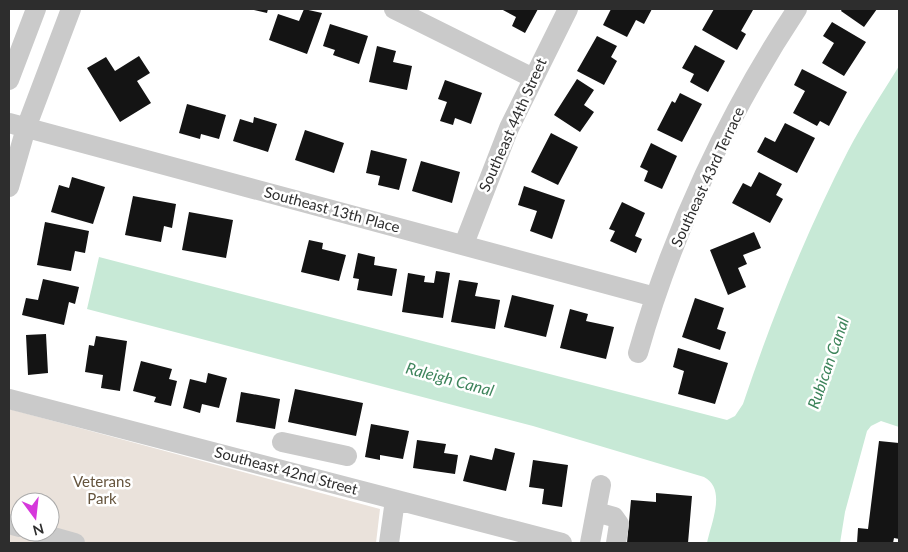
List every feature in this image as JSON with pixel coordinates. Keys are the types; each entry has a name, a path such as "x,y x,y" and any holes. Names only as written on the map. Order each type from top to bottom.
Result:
{"street":[{"path":"9,80 36,9"},
{"path":"9,186 17,125 71,9"},
{"path":"394,9 532,78"},
{"name":"Southeast 44th Street","path":"464,244 509,128 532,78 568,9"},
{"name":"Southeast 43rd Terrace","path":"638,353 656,297 694,201 722,140 753,81 797,9"},
{"name":"Southeast 13th Place","path":"17,125 656,297"},
{"name":"Southeast 42nd Street","path":"9,399 562,543"},
{"path":"282,442 347,456"},
{"path":"309,477 316,449"},
{"path":"590,543 601,485"},
{"path":"389,543 395,500"},
{"path":"596,512 614,517 619,524 616,543"},
{"path":"60,539 75,543"}],"green space":[{"name":"Veterans Park","path":"9,409 380,509 376,543 9,543"}],"water":[{"path":"899,66 899,427 881,421 871,426 867,431 845,512 840,543 707,543 716,507 716,498 711,482 704,477 533,426 87,309 99,257 727,420 735,416 743,404 791,276 818,213 848,151"}],"building":[{"path":"250,9 268,9 267,13"},
{"path":"304,9 322,13 307,54 269,40 278,14 299,21"},
{"path":"501,9 538,9 525,33 512,26 516,17"},
{"path":"611,9 652,9 644,24 636,20 627,37 603,25"},
{"path":"714,9 753,10 741,31 746,34 737,50 702,30"},
{"path":"842,9 877,9 864,27 841,11"},
{"path":"832,22 866,42 844,76 822,63 834,43 823,36"},
{"path":"330,24 368,36 359,64 333,55 335,50 323,46"},
{"path":"597,36 617,46 611,57 617,61 604,85 577,71"},
{"path":"695,45 725,61 708,92 690,82 694,74 682,68"},
{"path":"377,46 396,51 393,62 412,66 407,90 369,82"},
{"path":"139,56 150,73 137,81 151,103 120,122 87,68 106,57 115,71"},
{"path":"802,69 847,92 829,126 820,121 817,126 793,113 805,91 794,85"},
{"path":"577,79 594,90 584,105 594,112 580,132 554,115"},
{"path":"445,80 482,93 471,124 455,118 453,125 440,121 447,102 438,99"},
{"path":"680,93 702,104 682,142 657,130 672,101 675,103"},
{"path":"187,104 226,115 219,139 201,134 200,139 179,133"},
{"path":"254,117 277,124 268,152 233,141 240,119 253,123"},
{"path":"785,123 815,138 797,173 757,152 765,137 775,142"},
{"path":"305,130 344,143 334,173 295,160"},
{"path":"551,133 578,147 558,185 531,172"},
{"path":"651,143 677,156 662,189 644,181 648,171 640,167"},
{"path":"371,150 407,159 399,190 378,185 380,176 366,173"},
{"path":"421,161 460,172 452,203 412,191"},
{"path":"759,172 782,184 776,195 783,199 770,223 732,203 743,183 751,187"},
{"path":"72,177 105,187 93,224 51,212 59,185 69,188"},
{"path":"524,186 565,200 552,239 530,231 537,211 518,205"},
{"path":"133,196 176,204 172,228 164,226 161,242 125,235"},
{"path":"622,202 645,213 635,236 642,239 636,253 610,241 615,231 609,229"},
{"path":"189,212 233,220 226,258 182,250"},
{"path":"45,222 89,231 85,253 75,251 71,271 37,265"},
{"path":"754,232 761,248 743,255 747,264 738,268 746,287 728,295 710,250"},
{"path":"309,240 323,243 322,249 346,255 339,281 301,272"},
{"path":"358,253 375,257 374,265 397,269 392,296 357,290 359,279 353,278"},
{"path":"436,271 450,273 443,318 402,312 408,273 425,276 424,282 434,283"},
{"path":"43,279 79,287 75,304 69,302 64,325 22,315 26,298 38,300"},
{"path":"459,280 478,283 475,296 500,300 495,329 451,322"},
{"path":"512,295 554,305 546,337 504,327"},
{"path":"695,298 724,308 717,329 726,332 720,350 682,337"},
{"path":"570,309 588,314 586,321 614,327 606,359 560,348"},
{"path":"46,334 48,373 28,375 26,335"},
{"path":"96,336 127,341 120,391 101,388 103,375 85,372 89,345 94,346"},
{"path":"678,348 728,363 715,404 678,394 684,371 673,367"},
{"path":"141,361 172,369 169,379 177,381 171,406 154,402 156,397 133,391"},
{"path":"208,373 227,378 219,408 202,404 200,413 183,408 190,379 206,383"},
{"path":"295,389 363,403 356,436 288,422"},
{"path":"241,392 280,399 275,429 236,422"},
{"path":"371,424 409,431 403,459 380,455 380,460 365,457"},
{"path":"417,440 446,444 444,453 458,455 455,474 413,468"},
{"path":"879,441 899,443 899,539 894,538 893,543 857,543 858,528 868,529"},
{"path":"495,448 515,453 506,491 463,481 470,455 492,460"},
{"path":"533,460 568,465 562,507 542,504 544,489 529,487"},
{"path":"656,493 692,496 688,543 627,543 631,500 656,502"}],"water label":[{"name":"Rubican Canal","path":"828,363"},
{"name":"Raleigh Canal","path":"450,379"}]}
